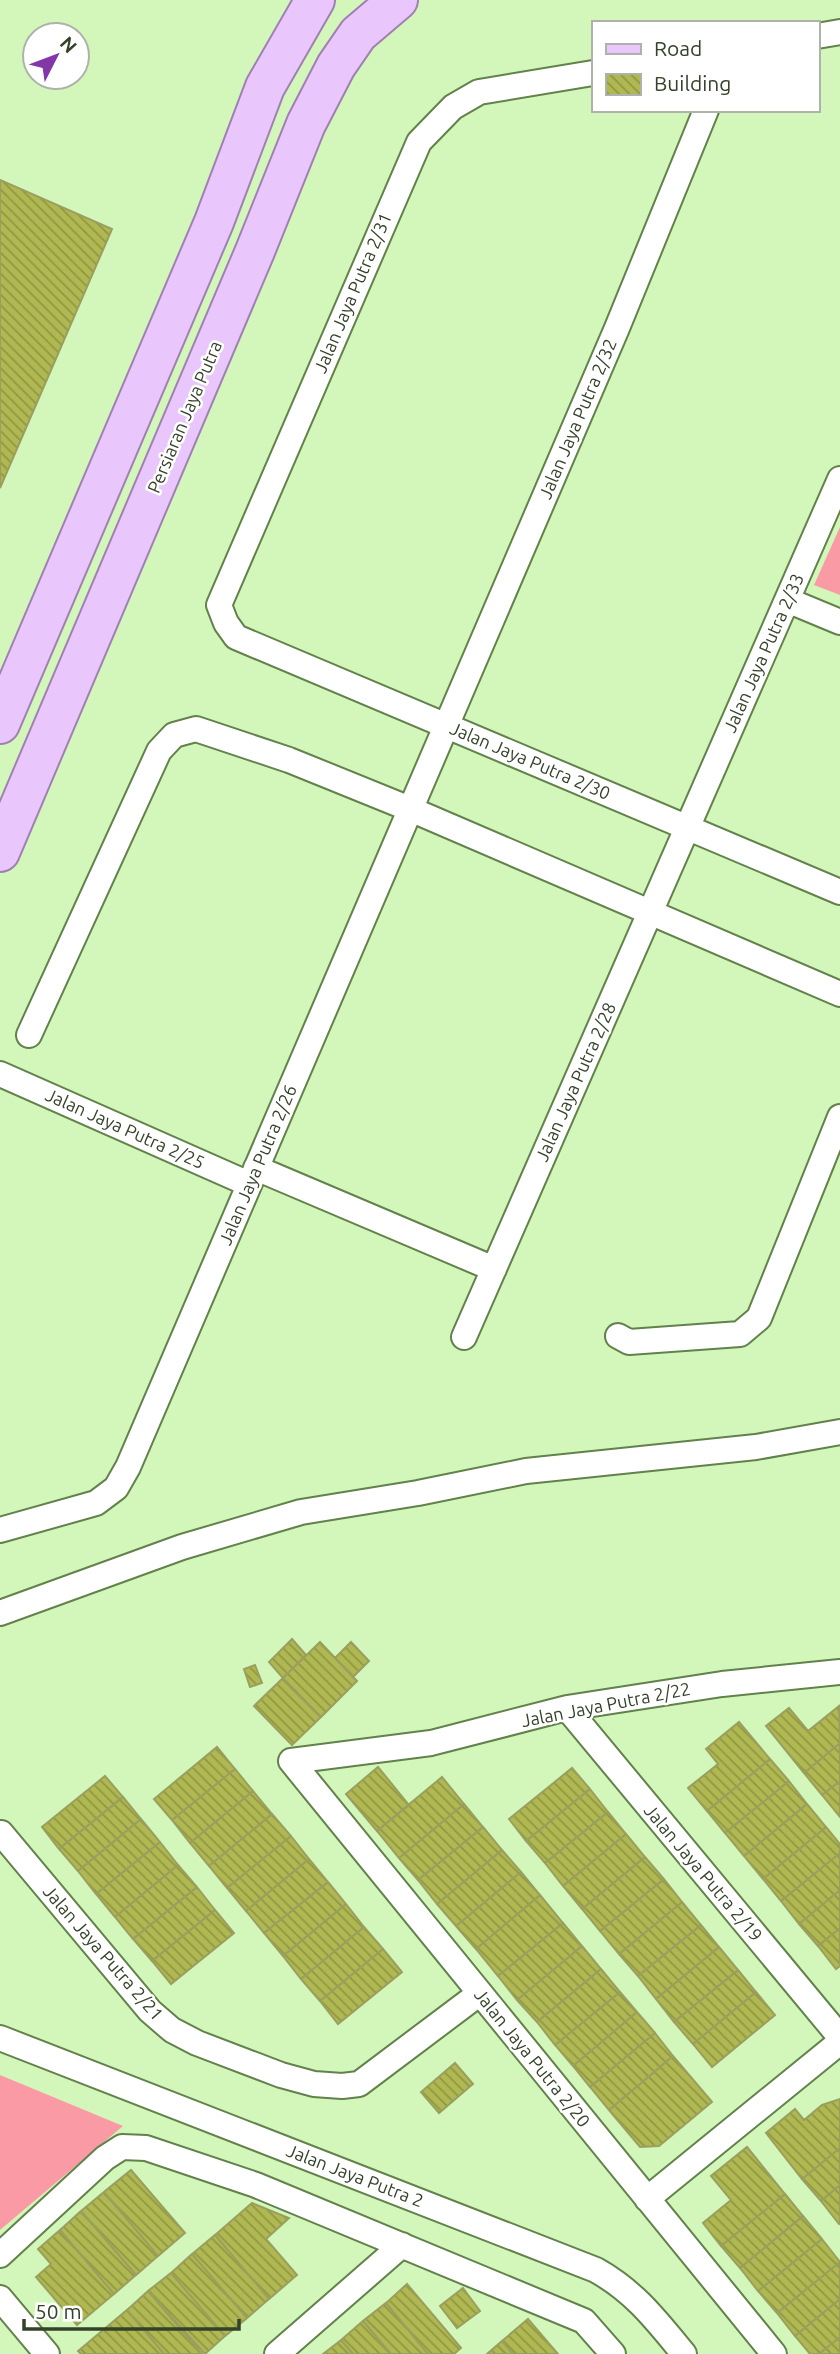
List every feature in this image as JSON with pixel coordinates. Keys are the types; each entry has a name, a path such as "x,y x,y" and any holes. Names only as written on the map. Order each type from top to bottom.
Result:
{"main road":[{"path":"0,724 214,222 265,87 315,0"},
{"name":"Persiaran Jaya Putra","path":"0,852 255,251 306,124 336,66 358,34 398,0"}],"street":[{"path":"819,36 840,32"},
{"name":"Jalan Jaya Putra 2/31","path":"226,623 219,605 419,142 453,107 479,92 592,73"},
{"name":"Jalan Jaya Putra 2/32","path":"446,726 617,328 705,112"},
{"name":"Jalan Jaya Putra 2/33","path":"688,827 840,479"},
{"path":"787,600 840,622"},
{"name":"Jalan Jaya Putra 2/30","path":"226,623 236,637 840,892"},
{"name":"Jalan Jaya Putra 2/26","path":"0,1530 96,1503 116,1488 128,1467 446,726"},
{"path":"29,1035 159,751 174,735 196,729 289,760 410,809 840,995"},
{"name":"Jalan Jaya Putra 2/28","path":"464,1337 688,827"},
{"name":"Jalan Jaya Putra 2/25","path":"0,1074 494,1269"},
{"path":"618,1336 629,1342 740,1334 748,1329 758,1318 840,1116"},
{"path":"0,1613 182,1547 301,1512 418,1493 526,1471 755,1447 840,1432"},
{"name":"Jalan Jaya Putra 2/22","path":"291,1761 431,1743 566,1708 722,1684 840,1672"},
{"name":"Jalan Jaya Putra 2/19","path":"566,1708 840,2040"},
{"name":"Jalan Jaya Putra 2/20","path":"291,1761 774,2354"},
{"name":"Jalan Jaya Putra 2/21","path":"1,1833 150,2011 172,2030 281,2075 314,2084 359,2084 480,1993"},
{"name":"Jalan Jaya Putra 2","path":"0,2038 596,2270 619,2283 640,2301 684,2354"},
{"path":"648,2199 840,2040"},
{"path":"0,2255 104,2158 121,2147 146,2148 256,2185 584,2321 613,2354"},
{"path":"277,2354 402,2245"},
{"path":"0,2298 47,2354"}],"shaded area":[{"path":"840,527 840,595 814,585"},
{"path":"0,2075 123,2126 0,2230"}],"building":[{"path":"0,180 112,229 0,488"},
{"path":"292,1639 306,1655 283,1678 269,1662"},
{"path":"320,1642 357,1681 321,1717 283,1678"},
{"path":"351,1642 369,1661 353,1677 335,1658"},
{"path":"255,1665 262,1683 250,1687 244,1669"},
{"path":"283,1678 321,1717 292,1745 254,1706"},
{"path":"839,1706 840,1743 804,1773 766,1726 789,1708 808,1731"},
{"path":"739,1722 770,1759 707,1811 688,1788 718,1764 706,1749"},
{"path":"840,1743 840,1781 822,1795 804,1773"},
{"path":"217,1747 235,1769 172,1820 154,1799"},
{"path":"770,1759 789,1781 725,1833 707,1811"},
{"path":"378,1767 409,1805 377,1831 346,1794"},
{"path":"572,1768 590,1789 526,1841 509,1819"},
{"path":"235,1769 253,1791 190,1843 172,1820"},
{"path":"105,1776 123,1797 59,1849 42,1827"},
{"path":"442,1777 464,1804 399,1858 377,1831"},
{"path":"789,1781 807,1804 744,1856 725,1833"},
{"path":"840,1781 840,1817 822,1795"},
{"path":"590,1789 608,1812 545,1863 526,1841"},
{"path":"253,1791 272,1814 209,1866 190,1843"},
{"path":"123,1797 141,1819 78,1871 59,1849"},
{"path":"464,1804 483,1827 418,1880 399,1858"},
{"path":"807,1804 826,1827 763,1879 744,1856"},
{"path":"608,1812 626,1834 563,1886 545,1863"},
{"path":"272,1814 291,1836 227,1888 209,1866"},
{"path":"141,1819 160,1842 96,1894 78,1871"},
{"path":"483,1827 502,1850 437,1904 418,1880"},
{"path":"826,1827 840,1844 840,1853 781,1901 763,1879"},
{"path":"626,1834 645,1857 582,1909 563,1886"},
{"path":"291,1836 309,1859 246,1911 227,1888"},
{"path":"160,1842 178,1865 115,1917 96,1894"},
{"path":"502,1850 521,1872 456,1926 437,1904"},
{"path":"840,1853 840,1890 799,1924 781,1901"},
{"path":"645,1857 664,1879 600,1931 582,1909"},
{"path":"309,1859 328,1882 264,1933 246,1911"},
{"path":"178,1865 197,1887 133,1939 115,1917"},
{"path":"521,1872 540,1895 476,1949 456,1926"},
{"path":"664,1879 682,1902 619,1954 600,1931"},
{"path":"328,1882 346,1904 283,1956 264,1933"},
{"path":"197,1887 215,1910 152,1961 133,1939"},
{"path":"840,1890 840,1928 818,1946 799,1924"},
{"path":"540,1895 563,1923 498,1976 476,1949"},
{"path":"682,1902 701,1925 638,1976 619,1954"},
{"path":"346,1904 364,1927 301,1979 283,1956"},
{"path":"215,1910 234,1933 171,1984 152,1961"},
{"path":"563,1923 582,1946 517,2000 498,1976"},
{"path":"701,1925 719,1947 656,1999 638,1976"},
{"path":"364,1927 383,1949 320,2001 301,1979"},
{"path":"840,1928 840,1966 836,1969 818,1946"},
{"path":"582,1946 601,1969 537,2022 517,2000"},
{"path":"719,1947 738,1970 674,2022 656,1999"},
{"path":"383,1949 402,1972 338,2024 320,2001"},
{"path":"601,1969 620,1992 555,2045 537,2022"},
{"path":"738,1970 756,1992 693,2044 674,2022"},
{"path":"620,1992 637,2012 573,2066 555,2045"},
{"path":"756,1992 775,2015 712,2067 693,2044"},
{"path":"637,2012 655,2033 590,2087 573,2066"},
{"path":"655,2033 673,2056 609,2110 590,2087"},
{"path":"673,2056 712,2102 659,2146 640,2147 609,2110"},
{"path":"455,2063 473,2084 439,2113 421,2092"},
{"path":"840,2099 840,2148 802,2179 766,2133 795,2109 804,2120 822,2105"},
{"path":"747,2147 785,2194 721,2246 703,2223 731,2200 711,2176"},
{"path":"840,2148 840,2185 821,2201 802,2179"},
{"path":"131,2170 185,2233 158,2256 104,2192"},
{"path":"840,2185 840,2223 839,2224 821,2201"},
{"path":"104,2192 158,2256 136,2275 81,2211"},
{"path":"785,2194 803,2216 740,2268 721,2246"},
{"path":"252,2203 289,2218 266,2239 297,2275 269,2299 215,2235"},
{"path":"81,2211 136,2275 114,2294 60,2230"},
{"path":"803,2216 822,2239 758,2291 740,2268"},
{"path":"60,2230 114,2294 77,2325 36,2277 51,2264 38,2249"},
{"path":"215,2235 269,2299 247,2318 192,2254"},
{"path":"822,2239 840,2262 777,2313 758,2291"},
{"path":"192,2254 247,2318 225,2336 171,2273"},
{"path":"840,2262 840,2299 795,2336 777,2313"},
{"path":"171,2273 225,2336 205,2354 148,2291"},
{"path":"407,2284 461,2348 454,2354 428,2354 386,2303"},
{"path":"463,2288 480,2311 457,2328 440,2306"},
{"path":"148,2291 202,2354 164,2354 127,2310"},
{"path":"840,2299 840,2337 819,2354 810,2354 795,2336"},
{"path":"386,2303 428,2354 391,2354 363,2321"},
{"path":"127,2310 164,2354 81,2354 78,2351"},
{"path":"528,2319 558,2354 513,2354 502,2341"},
{"path":"363,2321 391,2354 353,2354 341,2340"},
{"path":"840,2337 840,2354 819,2354"},
{"path":"341,2340 353,2354 323,2354"},
{"path":"502,2341 513,2354 487,2354"}]}
